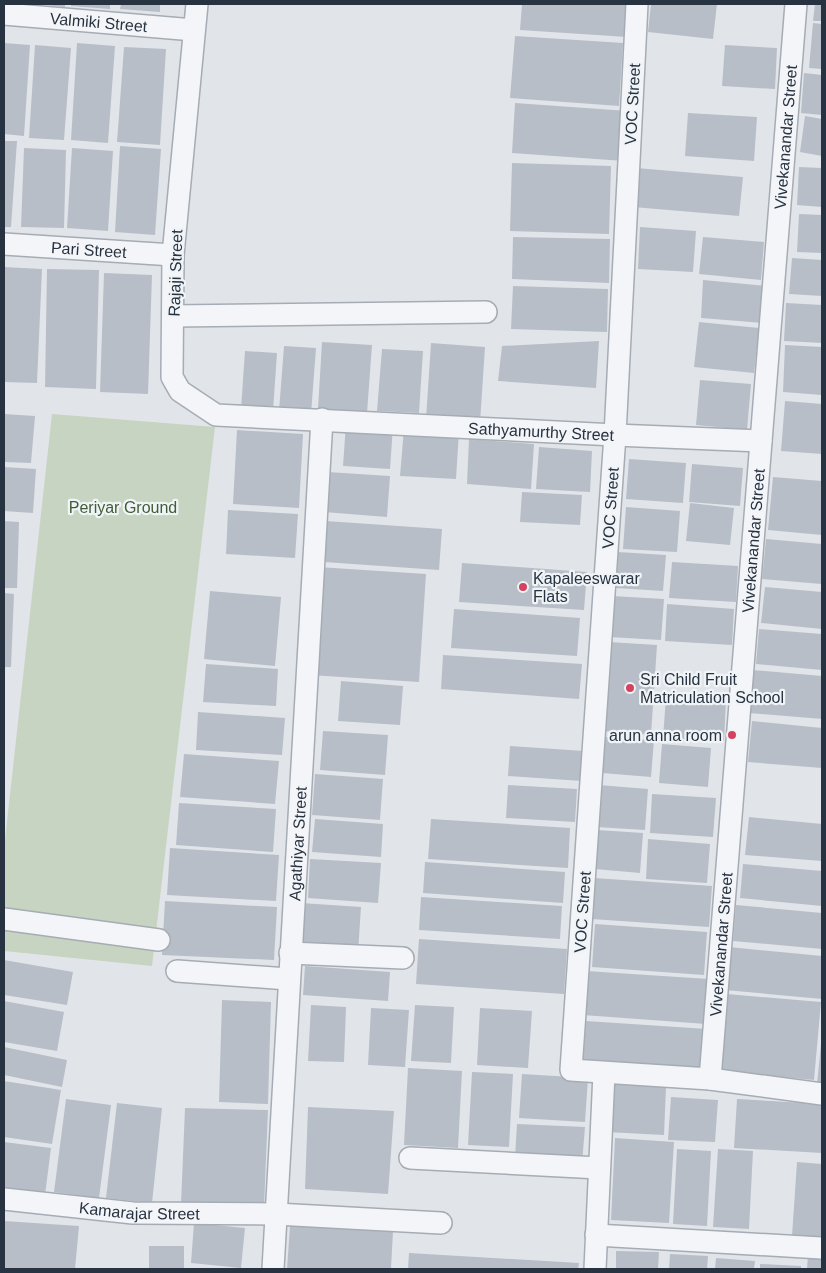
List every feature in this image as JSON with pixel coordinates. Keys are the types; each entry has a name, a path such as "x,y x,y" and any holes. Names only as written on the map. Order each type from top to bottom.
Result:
{"street":[{"name":"Rajaji Street","path":"197,4 173,255 172,377 180,391 216,415 322,419"},
{"name":"VOC Street","path":"604,1072 571,1070 615,436 637,4"},
{"name":"Vivekanandar Street","path":"710,1079 796,4"},
{"name":"Valmiki Street","path":"4,14 194,30"},
{"name":"Pari Street","path":"4,244 173,255"},
{"path":"173,316 486,312"},
{"name":"Sathyamurthy Street","path":"322,419 615,436 761,440"},
{"name":"Agathiyar Street","path":"272,1269 322,419"},
{"path":"4,918 159,940"},
{"path":"290,953 403,958"},
{"path":"177,971 288,979"},
{"path":"595,1269 604,1072 710,1079 822,1094"},
{"path":"410,1158 599,1168"},
{"name":"Kamarajar Street","path":"4,1199 133,1213 276,1214 441,1223"},
{"path":"596,1235 822,1248"}],"green space":[{"name":"Periyar Ground","path":"52,414 215,427 152,966 4,951 4,849"}],"building":[{"path":"36,4 65,4 65,7"},
{"path":"71,4 110,4 110,9 71,6"},
{"path":"121,4 160,4 160,12 120,9"},
{"path":"522,4 629,4 627,37 520,30"},
{"path":"651,4 717,4 713,39 648,32"},
{"path":"815,4 822,4 822,21 813,21"},
{"path":"813,23 822,24 822,69 809,68"},
{"path":"515,36 623,43 619,106 510,98"},
{"path":"4,43 30,45 24,136 4,134"},
{"path":"77,43 115,46 108,143 71,140"},
{"path":"35,45 71,48 64,140 29,138"},
{"path":"725,45 777,48 775,89 722,86"},
{"path":"124,47 166,49 160,145 117,142"},
{"path":"804,73 822,75 822,115 801,113"},
{"path":"515,103 628,111 624,161 512,153"},
{"path":"688,113 757,117 754,161 685,156"},
{"path":"805,116 822,119 822,156 800,152"},
{"path":"4,141 17,141 11,227 4,227"},
{"path":"120,146 161,149 155,235 115,232"},
{"path":"24,148 66,150 64,228 21,227"},
{"path":"72,148 113,151 108,231 67,228"},
{"path":"512,163 611,166 609,234 510,231"},
{"path":"799,167 822,168 822,207 797,205"},
{"path":"636,168 743,177 739,216 633,207"},
{"path":"799,214 822,215 822,253 797,252"},
{"path":"640,227 696,231 693,272 638,269"},
{"path":"513,237 610,239 609,283 512,279"},
{"path":"703,237 764,242 761,280 699,274"},
{"path":"792,258 822,260 822,296 789,294"},
{"path":"4,267 42,269 37,383 4,382"},
{"path":"47,269 99,270 96,389 45,387"},
{"path":"104,273 152,275 148,394 100,392"},
{"path":"703,280 766,286 763,323 701,318"},
{"path":"513,286 608,289 607,332 511,329"},
{"path":"786,303 822,305 822,343 784,341"},
{"path":"699,322 759,328 754,373 694,367"},
{"path":"599,341 596,388 498,381 502,346"},
{"path":"322,342 372,345 367,413 318,409"},
{"path":"431,343 485,347 480,423 426,419"},
{"path":"785,345 822,347 822,395 783,392"},
{"path":"284,346 316,348 311,414 279,411"},
{"path":"382,349 423,351 419,413 377,411"},
{"path":"245,351 277,353 273,411 241,409"},
{"path":"700,380 751,384 747,430 696,425"},
{"path":"785,401 822,404 822,454 781,451"},
{"path":"4,414 35,416 31,463 4,462"},
{"path":"346,423 393,426 390,469 343,466"},
{"path":"404,428 459,432 456,479 400,476"},
{"path":"237,430 303,434 299,508 233,504"},
{"path":"469,439 534,444 531,489 467,484"},
{"path":"539,447 592,451 590,492 536,489"},
{"path":"629,459 686,463 683,503 626,499"},
{"path":"692,464 743,468 740,506 689,502"},
{"path":"4,467 36,469 33,513 4,511"},
{"path":"327,472 390,476 387,517 324,512"},
{"path":"773,477 822,481 822,535 768,530"},
{"path":"522,492 582,495 580,525 520,522"},
{"path":"690,503 734,508 730,545 686,541"},
{"path":"626,507 680,511 677,552 623,549"},
{"path":"228,510 298,514 295,558 226,554"},
{"path":"4,521 19,522 17,588 4,588"},
{"path":"326,521 442,529 439,570 324,562"},
{"path":"766,539 822,544 822,584 762,579"},
{"path":"618,552 666,555 663,591 616,588"},
{"path":"672,562 738,566 736,602 669,598"},
{"name":"Kapaleeswarar Flats","path":"462,563 587,572 584,610 459,602"},
{"path":"318,567 426,574 419,682 310,675"},
{"path":"765,587 822,592 822,629 761,623"},
{"path":"210,591 281,597 275,666 204,659"},
{"path":"4,593 14,594 11,667 4,667"},
{"path":"612,596 664,599 661,640 609,637"},
{"path":"667,604 734,609 732,645 665,641"},
{"path":"454,609 580,618 577,656 451,648"},
{"path":"759,629 822,634 822,670 756,664"},
{"name":"Sri Child Fruit Matriculation School","path":"609,642 657,645 651,735 603,731"},
{"path":"443,655 582,664 579,699 441,689"},
{"path":"206,664 278,669 276,706 203,702"},
{"path":"752,670 822,676 822,719 749,713"},
{"path":"341,681 403,686 400,725 338,721"},
{"path":"666,697 726,700 724,741 663,738"},
{"path":"198,712 285,718 282,755 196,750"},
{"path":"752,721 822,728 822,768 748,762"},
{"path":"323,731 388,735 385,775 320,770"},
{"path":"605,737 654,740 651,777 602,773"},
{"path":"662,744 711,748 708,787 659,783"},
{"path":"510,746 584,751 582,781 508,776"},
{"path":"184,754 279,761 275,804 180,797"},
{"path":"315,774 383,779 380,820 312,815"},
{"path":"508,785 577,789 575,822 506,818"},
{"path":"599,785 648,789 645,830 596,827"},
{"path":"652,794 716,798 713,837 650,833"},
{"path":"179,803 276,809 273,852 176,845"},
{"path":"749,817 822,824 822,861 745,855"},
{"path":"315,819 383,824 381,857 312,852"},
{"path":"431,819 570,828 568,868 428,859"},
{"path":"597,830 643,833 640,873 595,869"},
{"path":"648,839 710,844 707,883 646,879"},
{"path":"170,848 279,855 276,901 167,895"},
{"path":"310,859 381,863 378,903 308,898"},
{"path":"425,862 565,872 563,903 423,893"},
{"path":"743,864 822,871 822,906 740,898"},
{"path":"594,878 712,886 709,927 591,919"},
{"path":"421,897 562,906 560,939 419,930"},
{"path":"165,901 277,907 274,960 162,955"},
{"path":"301,903 361,907 358,953 298,949"},
{"path":"736,905 822,913 822,949 733,941"},
{"path":"595,924 707,932 704,975 592,967"},
{"path":"419,939 567,949 564,994 416,984"},
{"path":"729,947 822,956 822,999 725,990"},
{"path":"4,960 73,972 67,1005 4,995"},
{"path":"305,966 390,972 388,1001 303,995"},
{"path":"586,971 709,979 706,1024 583,1015"},
{"path":"727,994 821,1002 814,1080 720,1071"},
{"path":"222,1000 271,1002 268,1104 219,1102"},
{"path":"4,1001 64,1012 57,1051 4,1042"},
{"path":"311,1005 346,1007 344,1062 308,1061"},
{"path":"415,1005 454,1007 451,1063 411,1061"},
{"path":"371,1008 409,1010 405,1067 368,1065"},
{"path":"480,1008 532,1011 528,1068 477,1065"},
{"path":"586,1021 707,1029 705,1070 583,1062"},
{"path":"821,1044 822,1084 817,1084"},
{"path":"4,1047 67,1060 62,1087 4,1075"},
{"path":"408,1068 462,1071 458,1148 404,1145"},
{"path":"472,1072 513,1074 509,1147 468,1145"},
{"path":"522,1074 588,1078 585,1122 519,1118"},
{"path":"4,1081 61,1090 52,1144 4,1137"},
{"path":"609,1084 666,1087 664,1135 606,1132"},
{"path":"671,1097 718,1100 715,1142 668,1140"},
{"path":"66,1099 111,1105 99,1198 54,1192"},
{"path":"737,1099 822,1104 822,1153 734,1148"},
{"path":"117,1103 162,1108 152,1203 106,1198"},
{"path":"308,1107 394,1111 388,1194 305,1189"},
{"path":"185,1108 268,1110 264,1207 181,1204"},
{"path":"517,1124 585,1127 582,1163 515,1159"},
{"path":"615,1138 674,1142 669,1223 611,1220"},
{"path":"4,1142 51,1148 45,1195 4,1189"},
{"path":"677,1149 711,1151 707,1226 673,1224"},
{"path":"718,1149 753,1151 749,1229 713,1227"},
{"path":"797,1162 822,1164 822,1238 792,1236"},
{"path":"4,1221 79,1226 75,1269 4,1269"},
{"path":"194,1223 245,1228 241,1268 191,1263"},
{"path":"290,1226 393,1231 391,1269 287,1269"},
{"path":"149,1246 184,1246 184,1269 149,1269"},
{"path":"616,1251 659,1252 658,1269 616,1269"},
{"path":"409,1253 579,1263 578,1269 408,1269"},
{"path":"670,1254 708,1256 707,1269 669,1269"},
{"path":"808,1255 822,1256 822,1269 807,1269"},
{"path":"716,1258 755,1261 754,1269 715,1269"},
{"path":"760,1264 801,1266 801,1269 760,1269"}],"place":[{"name":"Kapaleeswarar Flats","path":"523,587"},
{"name":"Sri Child Fruit Matriculation School","path":"630,688"},
{"name":"arun anna room","path":"732,735"}]}
